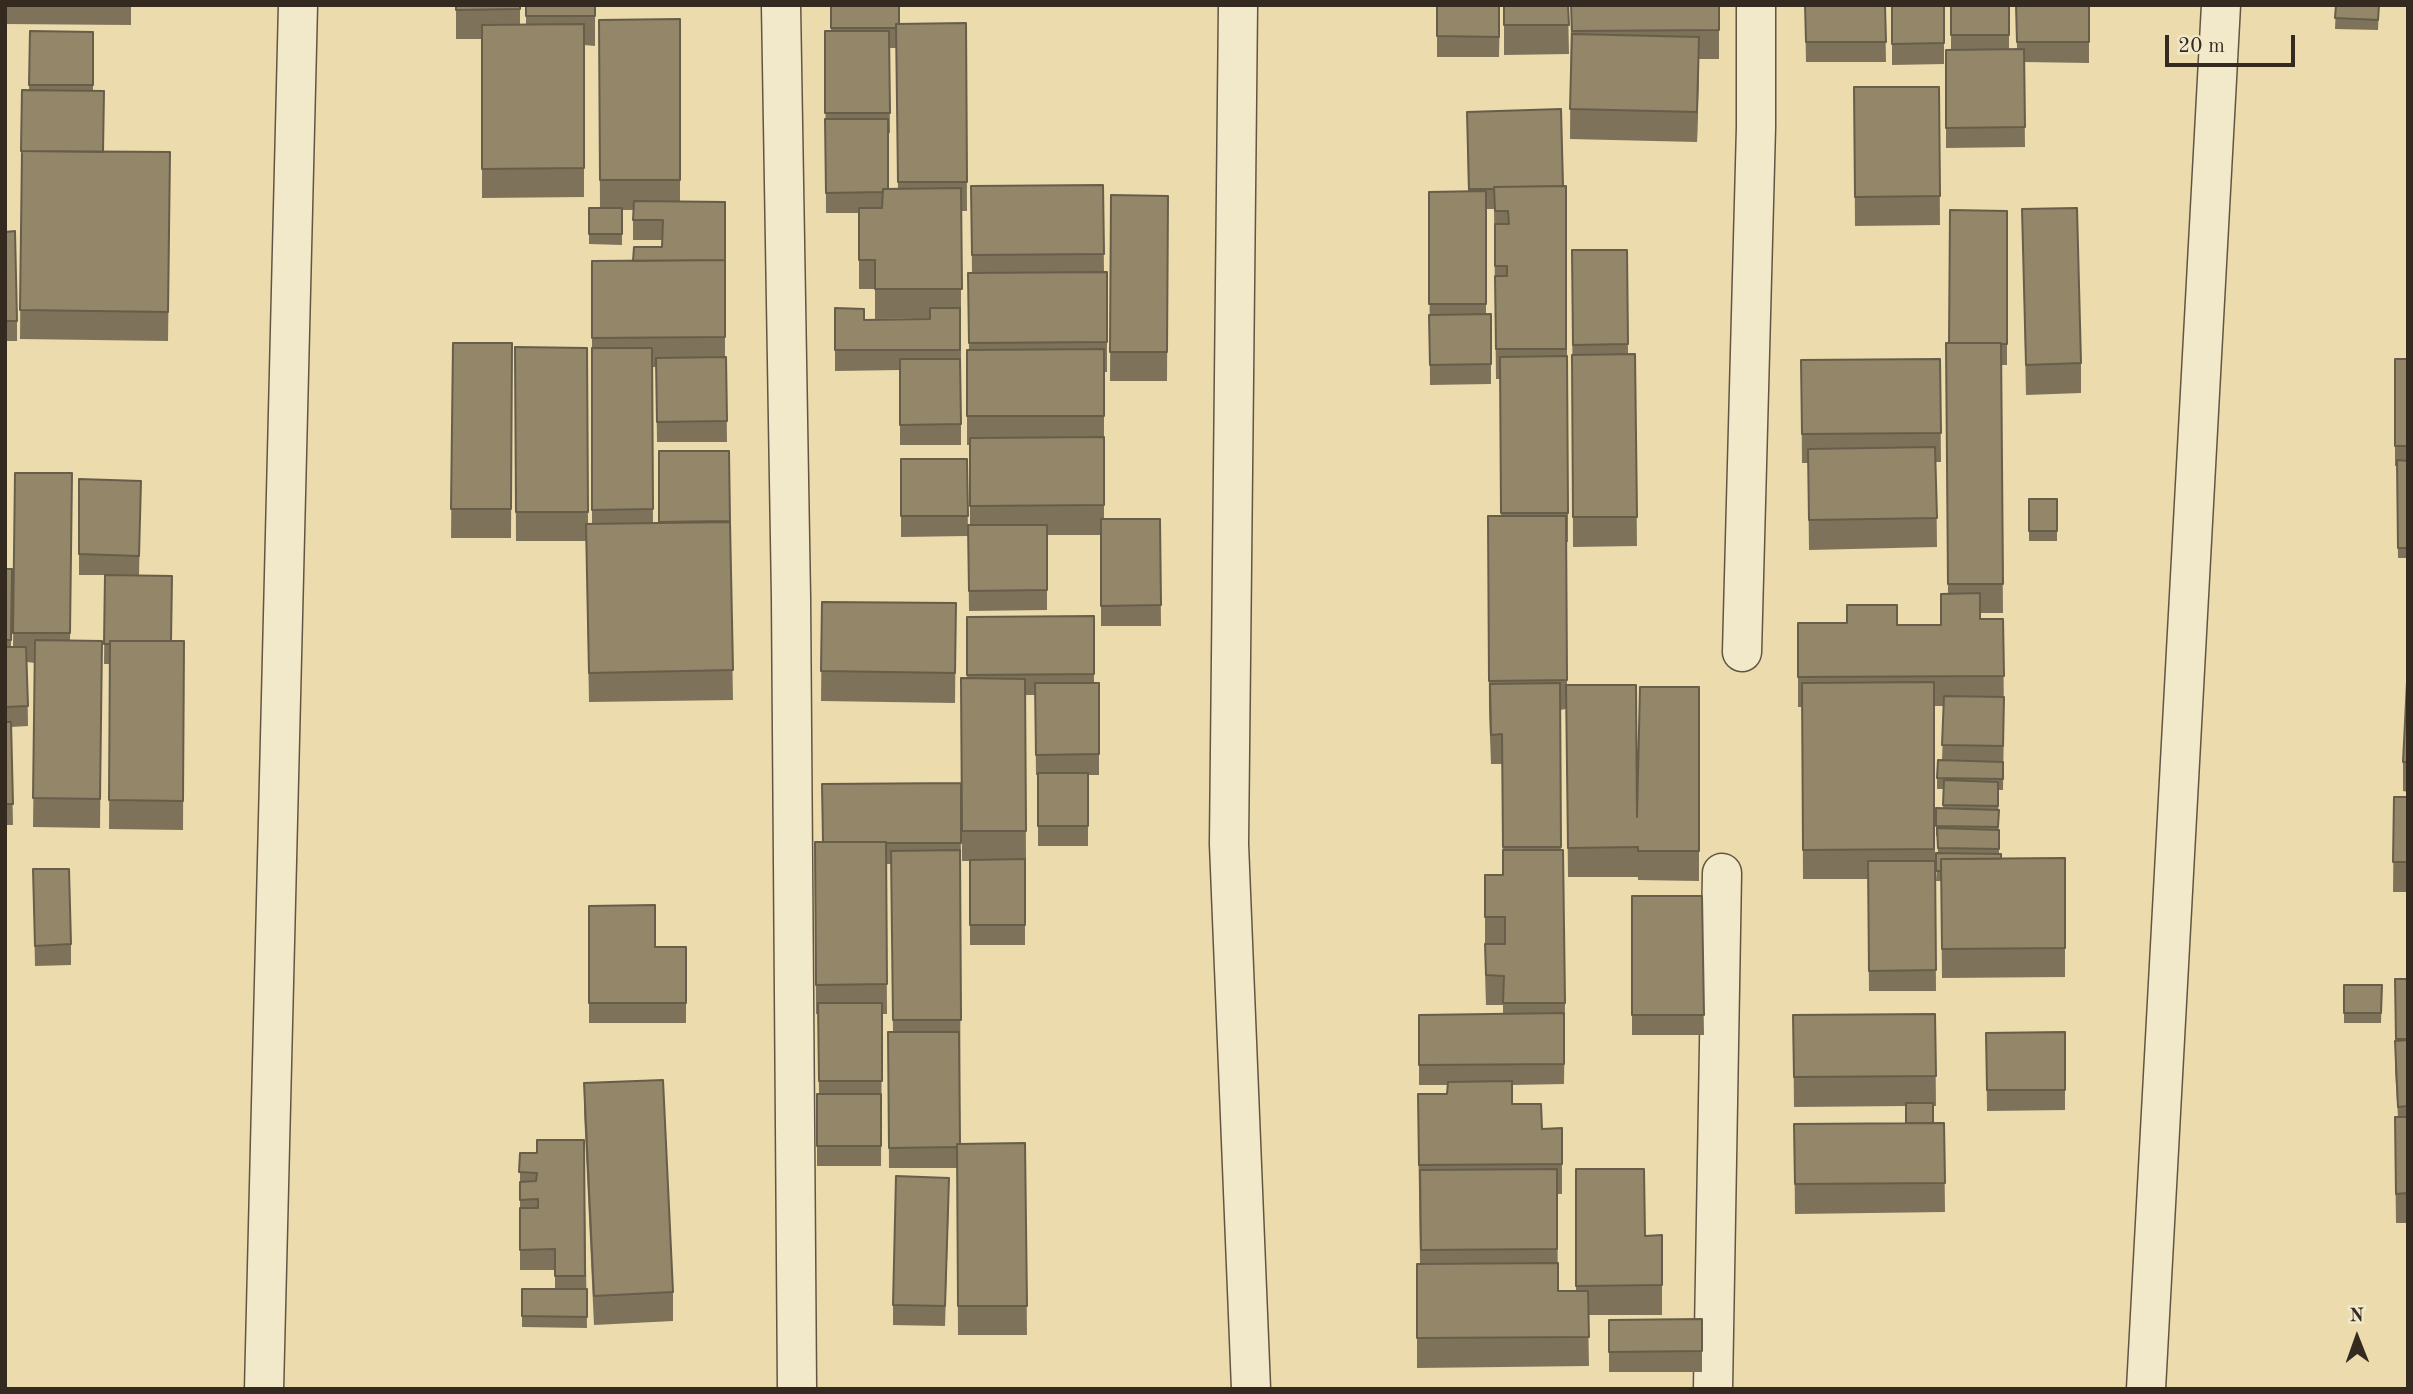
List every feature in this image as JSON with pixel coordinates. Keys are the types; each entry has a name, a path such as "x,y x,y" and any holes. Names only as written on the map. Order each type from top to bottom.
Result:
{"street":[{"path":"264,1389 298,5"},
{"path":"781,5 791,612 796,1389"},
{"path":"1238,5 1229,844 1251,1389"},
{"path":"1742,652 1756,127 1756,5"},
{"path":"2146,1389 2221,5"},
{"path":"1713,1389 1722,873"}],"building":[{"path":"456,5 520,5 520,9 456,10"},
{"path":"526,5 595,5 595,16 526,16"},
{"path":"831,5 899,5 899,24 896,24 896,28 831,28"},
{"path":"1437,5 1499,5 1499,37 1437,36"},
{"path":"1504,5 1568,5 1569,25 1504,25"},
{"path":"1571,5 1719,5 1719,30 1572,31"},
{"path":"1805,5 1885,5 1886,42 1806,42"},
{"path":"1892,5 1944,5 1944,43 1892,44"},
{"path":"1951,5 2009,5 2009,35 1951,35"},
{"path":"2016,5 2089,5 2089,42 2017,42"},
{"path":"2336,5 2379,5 2378,20 2335,18"},
{"path":"680,19 680,180 600,180 599,20"},
{"path":"966,23 967,182 898,182 896,24"},
{"path":"584,24 584,168 482,169 482,25"},
{"path":"30,31 93,32 93,85 29,85"},
{"path":"825,31 889,31 890,113 825,113"},
{"path":"1572,34 1699,37 1697,112 1570,109"},
{"path":"2024,49 2025,127 1946,128 1946,50"},
{"path":"1854,87 1939,87 1940,196 1855,197"},
{"path":"22,90 104,91 103,152 21,151"},
{"path":"1561,109 1563,186 1469,189 1467,112"},
{"path":"825,119 888,119 888,189 883,189 883,192 826,193"},
{"path":"22,151 170,152 168,312 20,310"},
{"path":"1103,185 1104,254 972,255 971,186"},
{"path":"1566,186 1566,349 1496,349 1495,276 1507,276 1507,266 1495,266 1495,224 1509,224 1508,211 1495,211 1494,187"},
{"path":"961,188 962,289 875,289 875,260 859,260 859,208 882,208 883,189"},
{"path":"1486,191 1486,304 1429,304 1429,192"},
{"path":"1111,195 1168,196 1167,352 1110,352"},
{"path":"634,201 725,202 725,260 633,261 634,247 662,247 663,220 633,220"},
{"path":"589,208 622,208 622,234 589,234"},
{"path":"2077,208 2081,363 2026,365 2022,209"},
{"path":"1950,210 2007,211 2007,344 1949,343"},
{"path":"15,231 17,321 5,321 5,232"},
{"path":"1572,250 1627,250 1628,344 1573,345"},
{"path":"725,260 725,337 592,338 592,261"},
{"path":"1107,272 1107,342 969,343 968,273"},
{"path":"835,308 864,309 864,320 930,319 930,308 960,308 960,350 835,350"},
{"path":"1491,314 1491,364 1430,365 1429,315"},
{"path":"453,343 512,343 511,509 451,509"},
{"path":"1946,343 2001,343 2003,584 1948,584"},
{"path":"515,347 587,348 588,512 516,512"},
{"path":"592,348 652,348 653,509 592,510"},
{"path":"1104,349 1104,416 967,416 967,350"},
{"path":"1635,354 1637,517 1573,517 1572,355"},
{"path":"1567,356 1568,513 1501,513 1500,357"},
{"path":"726,357 727,421 657,422 656,358"},
{"path":"900,359 960,359 961,424 900,425"},
{"path":"1940,359 1941,433 1802,434 1801,360"},
{"path":"2395,359 2408,359 2408,446 2395,446"},
{"path":"1104,437 1104,505 970,506 970,438"},
{"path":"1935,447 1937,518 1809,520 1808,449"},
{"path":"659,451 729,451 730,521 659,522"},
{"path":"901,459 967,459 968,516 901,516"},
{"path":"2397,460 2408,461 2408,548 2398,548"},
{"path":"15,473 72,473 70,633 13,633"},
{"path":"79,479 141,481 139,556 79,554"},
{"path":"2029,499 2057,499 2057,531 2029,531"},
{"path":"1488,516 1566,516 1567,680 1489,681"},
{"path":"1101,519 1160,519 1161,605 1101,606"},
{"path":"730,522 733,670 589,673 586,524"},
{"path":"968,525 1047,525 1047,590 969,591"},
{"path":"5,569 12,569 11,640 5,640"},
{"path":"105,575 172,576 171,641 110,641 110,644 104,644"},
{"path":"1980,593 1980,619 2003,619 2004,676 1798,677 1798,623 1847,623 1847,605 1897,605 1897,625 1941,625 1941,594"},
{"path":"822,602 956,603 955,673 821,671"},
{"path":"1094,616 1094,674 967,675 967,617"},
{"path":"35,640 102,641 100,799 33,798"},
{"path":"110,641 184,641 183,801 109,800"},
{"path":"5,647 26,647 28,706 5,707"},
{"path":"961,678 1025,679 1026,831 962,831"},
{"path":"1934,682 1934,849 1803,850 1802,683"},
{"path":"2407,682 2408,762 2403,762"},
{"path":"1035,683 1099,683 1099,754 1036,755"},
{"path":"1560,683 1561,847 1503,847 1502,734 1491,735 1490,684"},
{"path":"1566,685 1636,685 1637,817 1640,687 1699,687 1699,851 1638,851 1638,847 1568,848"},
{"path":"1944,696 2004,697 2003,746 1942,745"},
{"path":"5,722 11,722 13,804 5,804"},
{"path":"1938,760 2003,762 2003,779 1937,778"},
{"path":"1038,773 1088,773 1088,826 1038,826"},
{"path":"1944,780 1998,782 1998,806 1943,805"},
{"path":"961,783 961,843 823,842 822,784"},
{"path":"2394,797 2408,797 2408,862 2393,862"},
{"path":"1936,808 1999,810 1998,827 1936,826"},
{"path":"1937,828 1999,830 1999,849 1938,848"},
{"path":"815,842 886,842 887,984 816,985"},
{"path":"960,850 961,1020 893,1020 891,851"},
{"path":"1503,850 1563,850 1565,1003 1503,1003 1504,976 1486,975 1485,944 1505,944 1505,917 1485,917 1485,875 1503,875"},
{"path":"1936,853 2001,854 2001,859 1941,859 1941,871 1936,871"},
{"path":"2065,858 2065,948 1942,949 1941,859"},
{"path":"1025,859 1025,925 970,925 970,860"},
{"path":"1868,861 1935,861 1936,970 1869,971"},
{"path":"33,869 69,869 71,944 35,946"},
{"path":"1632,896 1702,896 1704,1015 1632,1015"},
{"path":"655,905 655,947 686,947 686,1003 589,1003 589,906"},
{"path":"2395,979 2408,979 2408,1039 2396,1039"},
{"path":"2344,985 2382,985 2381,1013 2344,1013"},
{"path":"818,1003 882,1003 882,1081 819,1081"},
{"path":"1564,1013 1564,1064 1419,1065 1419,1015"},
{"path":"1935,1014 1936,1076 1794,1077 1793,1015"},
{"path":"888,1032 959,1032 960,1144 957,1144 957,1147 889,1148"},
{"path":"2065,1032 2065,1090 1987,1090 1986,1033"},
{"path":"2408,1040 2408,1106 2398,1107 2395,1041"},
{"path":"663,1080 673,1292 594,1296 584,1083"},
{"path":"1512,1081 1512,1104 1541,1104 1542,1129 1562,1128 1562,1164 1419,1165 1418,1094 1447,1094 1448,1082"},
{"path":"817,1094 881,1094 881,1146 817,1146"},
{"path":"1906,1103 1933,1103 1933,1123 1906,1123"},
{"path":"2395,1117 2408,1117 2408,1193 2396,1194"},
{"path":"1944,1123 1945,1183 1795,1184 1794,1124"},
{"path":"537,1140 584,1140 585,1276 555,1276 555,1249 520,1250 520,1208 538,1208 538,1199 520,1200 520,1182 536,1181 537,1173 519,1172 520,1153 537,1153"},
{"path":"1025,1143 1027,1306 958,1306 957,1144"},
{"path":"1557,1169 1557,1249 1421,1250 1420,1170"},
{"path":"1576,1169 1644,1169 1645,1236 1662,1235 1662,1285 1576,1286"},
{"path":"896,1176 949,1178 945,1306 893,1305"},
{"path":"1558,1263 1558,1291 1588,1291 1589,1337 1417,1338 1417,1264"},
{"path":"522,1289 587,1289 587,1317 522,1316"},
{"path":"1702,1319 1702,1351 1609,1352 1609,1320"}]}
